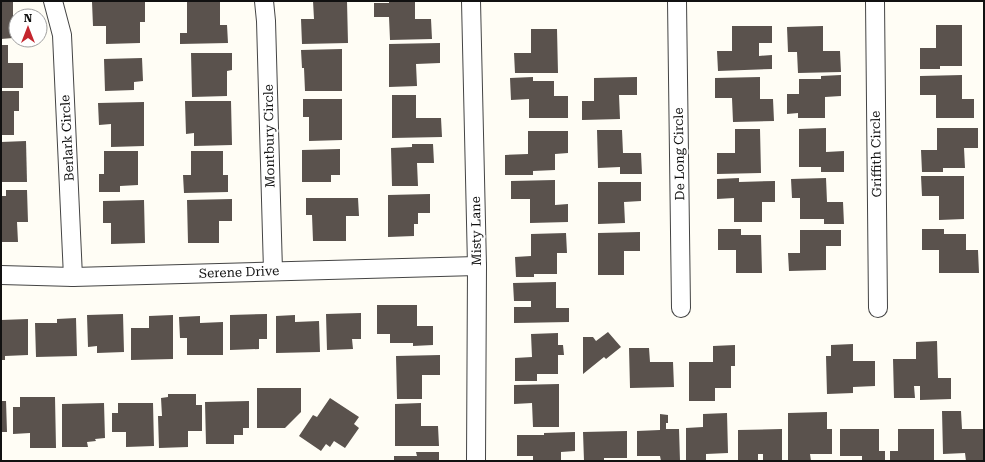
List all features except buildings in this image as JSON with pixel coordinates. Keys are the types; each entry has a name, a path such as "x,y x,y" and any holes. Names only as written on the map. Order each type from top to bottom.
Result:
{"street":[{"name":"Berlark Circle","path":"53,1 62,35 73,277"},
{"name":"Montbury Circle","path":"264,1 266,21 273,271"},
{"name":"Misty Lane","path":"471,1 477,266 476,461"},
{"name":"De Long Circle","path":"677,1 681,308"},
{"name":"Griffith Circle","path":"875,1 878,308"},
{"name":"Serene Drive","path":"1,275 73,277 477,266"}]}
